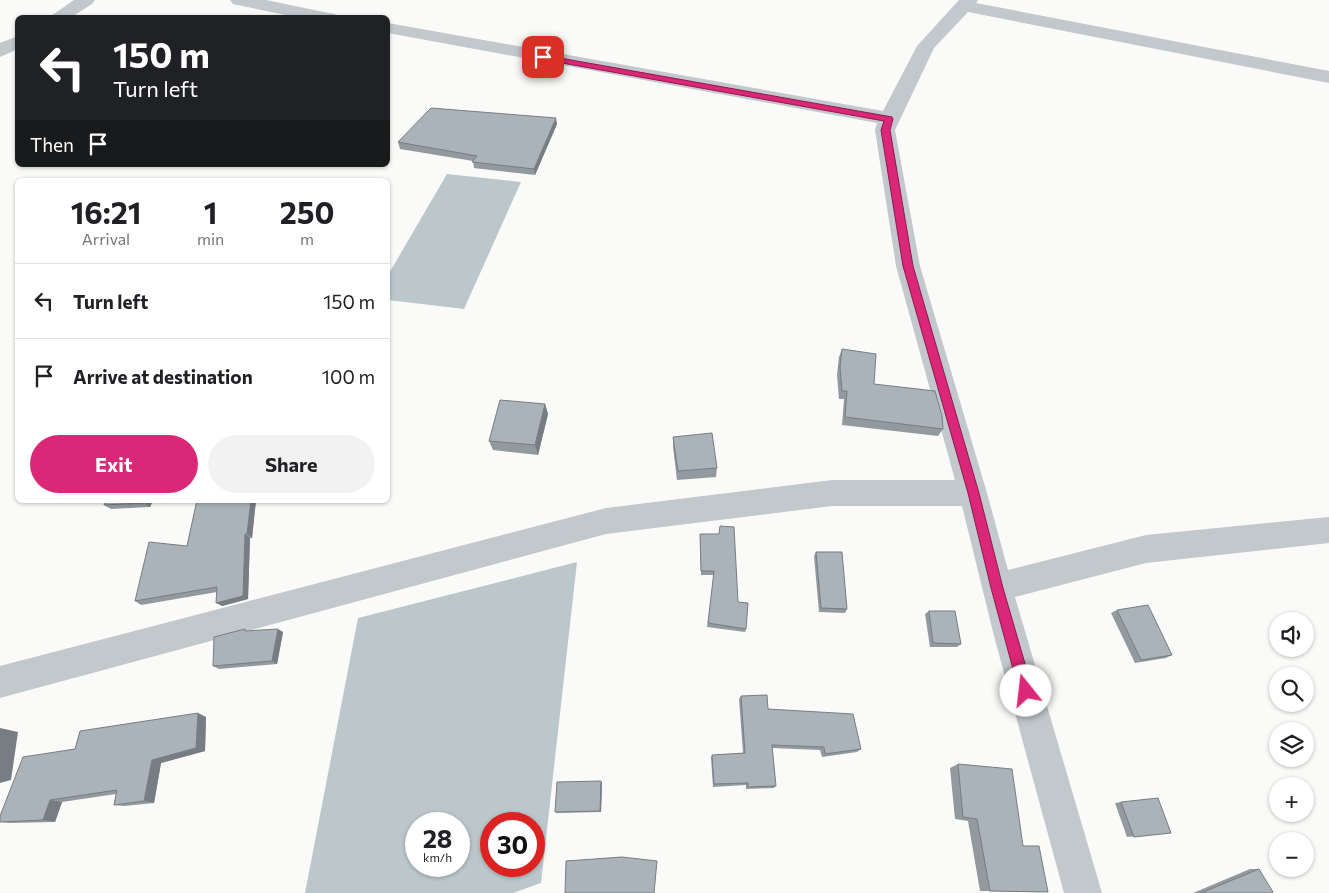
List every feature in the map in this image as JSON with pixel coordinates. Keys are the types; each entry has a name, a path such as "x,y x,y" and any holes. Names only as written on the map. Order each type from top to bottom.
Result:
{"street":[{"path":"61,15 86,0"},
{"path":"239,0 314,15"},
{"path":"1082,893 1080,877 997,588 974,493 908,266 885,130 926,46 966,3 1329,77"},
{"path":"390,28 889,119"},
{"path":"0,51 15,43"},
{"path":"0,682 606,521 832,493 974,493"},
{"path":"997,588 1146,549 1329,530"}],"shaded area":[{"path":"447,174 521,182 464,309 390,300 390,272"},
{"path":"577,562 545,847 545,812 480,812 480,877 542,877 541,883 513,893 305,893 358,618"}],"building":[{"path":"431,108 556,118 534,169 472,162 477,156 398,142"},
{"path":"842,349 876,354 874,384 935,391 942,416 943,429 845,417 847,391 842,391 840,367"},
{"path":"500,400 545,404 535,445 489,441"},
{"path":"712,433 717,468 678,471 673,437"},
{"path":"105,503 144,503 104,505"},
{"path":"196,503 251,503 247,534 245,534 243,596 216,603 217,587 135,601 149,542 187,546"},
{"path":"720,526 734,527 738,602 748,603 746,629 708,623 714,571 701,571 700,534 719,534"},
{"path":"816,552 842,552 847,609 821,608"},
{"path":"1148,605 1172,655 1141,660 1117,610"},
{"path":"929,611 955,611 961,644 933,643"},
{"path":"245,629 245,631 278,629 272,661 213,666 214,637"},
{"path":"767,695 768,709 853,714 861,749 825,754 824,747 772,745 776,786 748,787 748,783 714,784 712,755 745,753 741,696"},
{"path":"198,713 196,748 152,760 144,801 114,805 117,790 50,800 43,820 0,822 0,816 23,757 75,749 80,731"},
{"path":"958,764 1012,769 1023,846 1039,846 1048,892 990,891 977,819 963,817"},
{"path":"601,781 600,811 555,812 557,782"},
{"path":"1158,798 1171,833 1134,837 1121,802"},
{"path":"622,857 657,861 654,893 565,893 566,861"},
{"path":"1259,869 1273,892 1201,893"}],"route":[{"path":"543,57 889,119 885,130 908,266 974,493 997,588 1026,691"}]}
